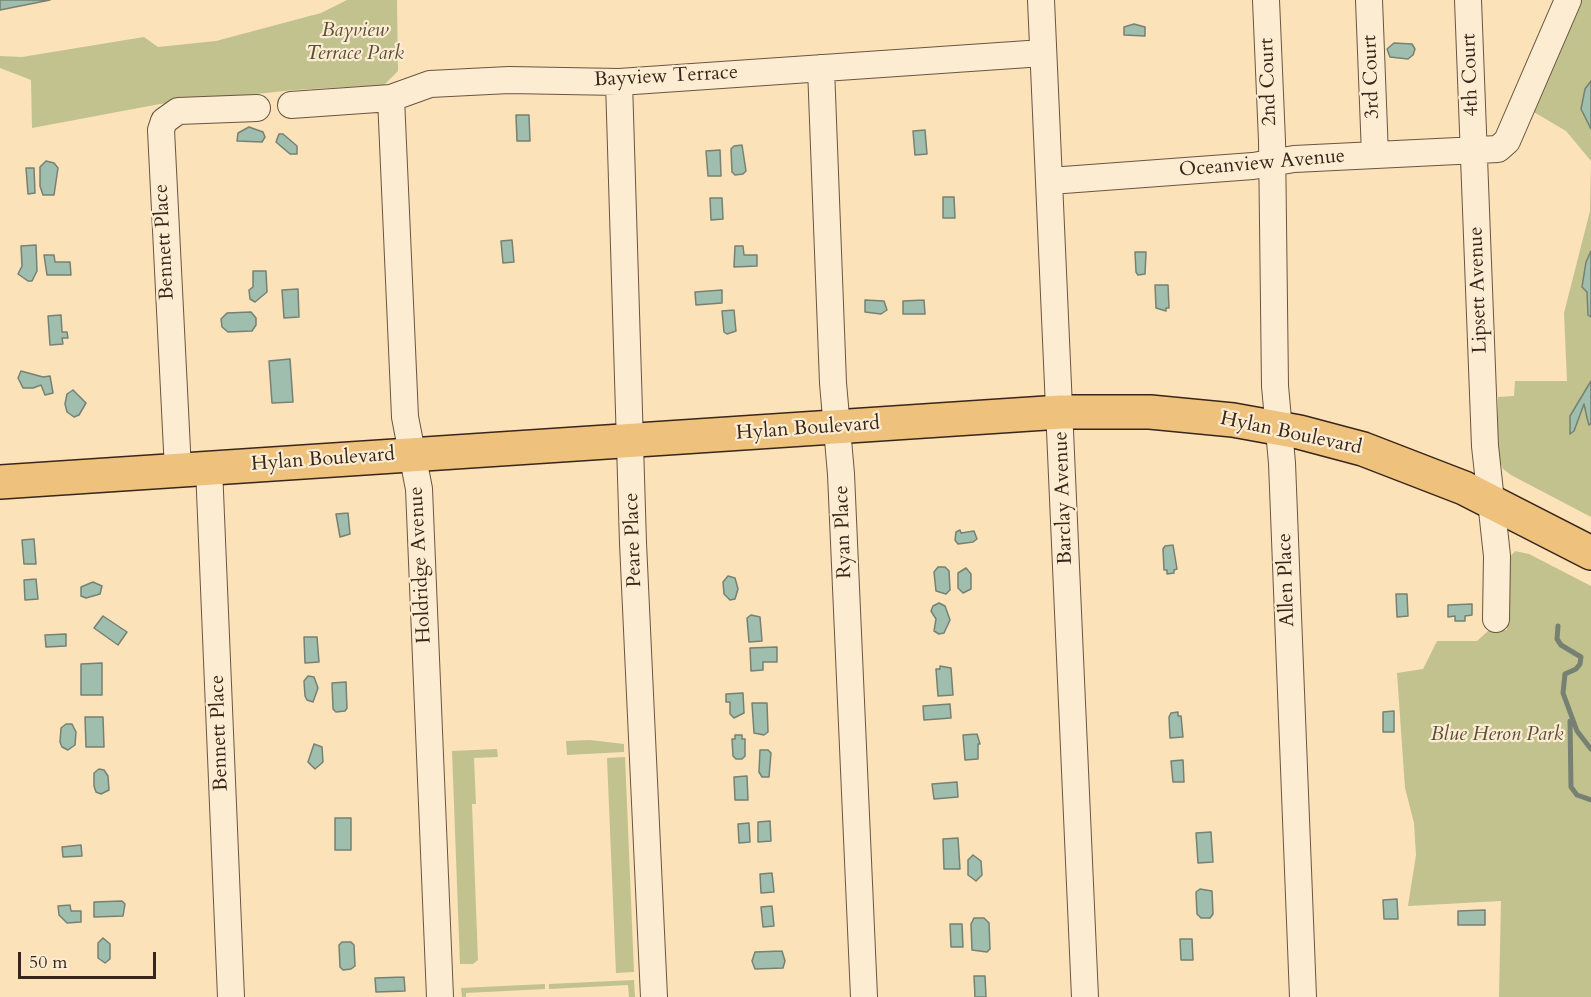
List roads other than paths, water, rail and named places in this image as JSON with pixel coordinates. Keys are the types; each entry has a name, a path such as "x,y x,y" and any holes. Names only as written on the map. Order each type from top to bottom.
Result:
{"main road":[{"name":"Hylan Boulevard","path":"0,482 1061,412 1170,412 1278,428 1380,455 1491,501 1591,553"}],"street":[{"name":"Barclay Avenue","path":"1041,0 1061,412 1085,997"},
{"name":"2nd Court","path":"1266,0 1272,163"},
{"name":"3rd Court","path":"1369,0 1375,155"},
{"name":"4th Court","path":"1468,0 1474,150"},
{"path":"1474,150 1498,149 1507,141 1568,0"},
{"name":"Bayview Terrace","path":"291,105 391,98 430,84 509,80 619,82 1043,53"},
{"name":"Ryan Place","path":"821,68 864,997"},
{"name":"Peare Place","path":"619,82 633,543 654,997"},
{"name":"Holdridge Avenue","path":"391,98 405,417 419,489 440,997"},
{"name":"Bennett Place","path":"231,997 194,469 160,140 164,121 178,111 257,108"},
{"name":"Oceanview Avenue","path":"1050,181 1272,163 1294,159 1474,150"},
{"name":"Lipsett Avenue","path":"1474,150 1485,447 1497,556 1496,619"},
{"name":"Allen Place","path":"1272,163 1275,387 1282,463 1304,997"}],"waterway":[{"path":"1558,626 1557,639 1561,645 1581,657 1576,669 1565,674 1563,693 1577,731 1591,749"},
{"path":"1570,721 1571,787 1577,795 1591,800"}],"park label":[{"name":"Bayview Terrace Park","path":"355,42"},
{"name":"Blue Heron Park","path":"1497,735"}]}
